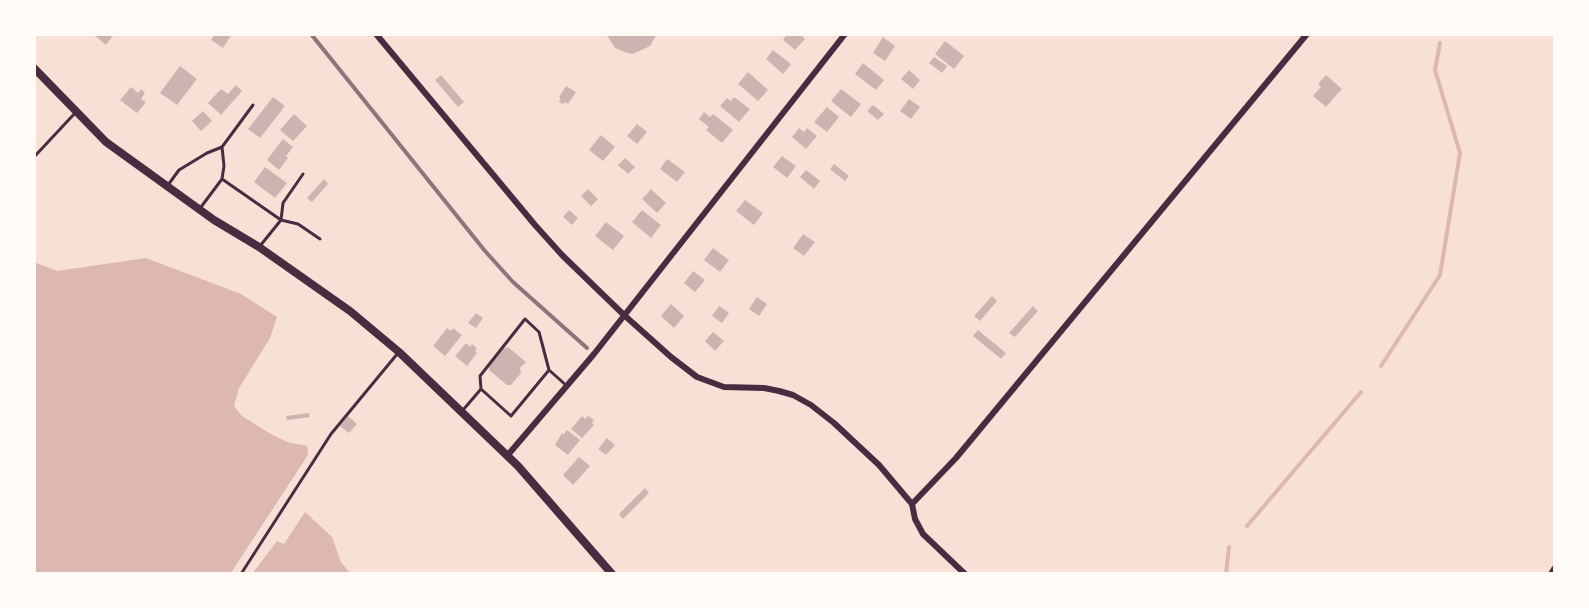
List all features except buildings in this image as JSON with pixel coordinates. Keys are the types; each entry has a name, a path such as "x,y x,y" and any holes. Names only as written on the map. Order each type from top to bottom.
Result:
{"main road":[{"path":"34,68 106,142 350,311 399,352 518,466 612,573"}],"street":[{"path":"376,34 535,225 562,255 624,315 697,377 724,387 764,388 779,391 794,395 812,405 861,447 912,504 915,519 923,534 965,573"},
{"path":"507,456 624,315 845,34"},
{"path":"912,504 979,430 1307,34"},
{"path":"1551,573 1554,569"}],"lane":[{"path":"168,185 179,170 222,147 253,105"},
{"path":"34,157 76,112"},
{"path":"200,209 222,179 224,166 222,147"},
{"path":"259,247 280,220 283,203 303,174"},
{"path":"222,179 280,220 298,224 320,239"},
{"path":"549,370 510,416 481,389 480,376 525,320 540,332 549,370 567,386"},
{"path":"241,573 331,434 399,352"},
{"path":"461,412 481,389"}],"shaded area":[{"path":"146,258 241,294 277,317 270,338 239,388 234,406 242,416 269,433 287,442 307,446 308,455 231,573 35,573 34,262 57,271"},
{"path":"305,512 332,537 341,562 350,573 252,574 277,541 284,544"}],"pier":[{"path":"301,467 304,469 235,574 231,573"}],"waterway":[{"path":"1381,366 1440,275 1460,153 1435,70 1440,43"},
{"path":"1247,526 1361,392"},
{"path":"1226,574 1229,547"}],"railway":[{"path":"311,34 485,251 513,282 587,348"}]}
